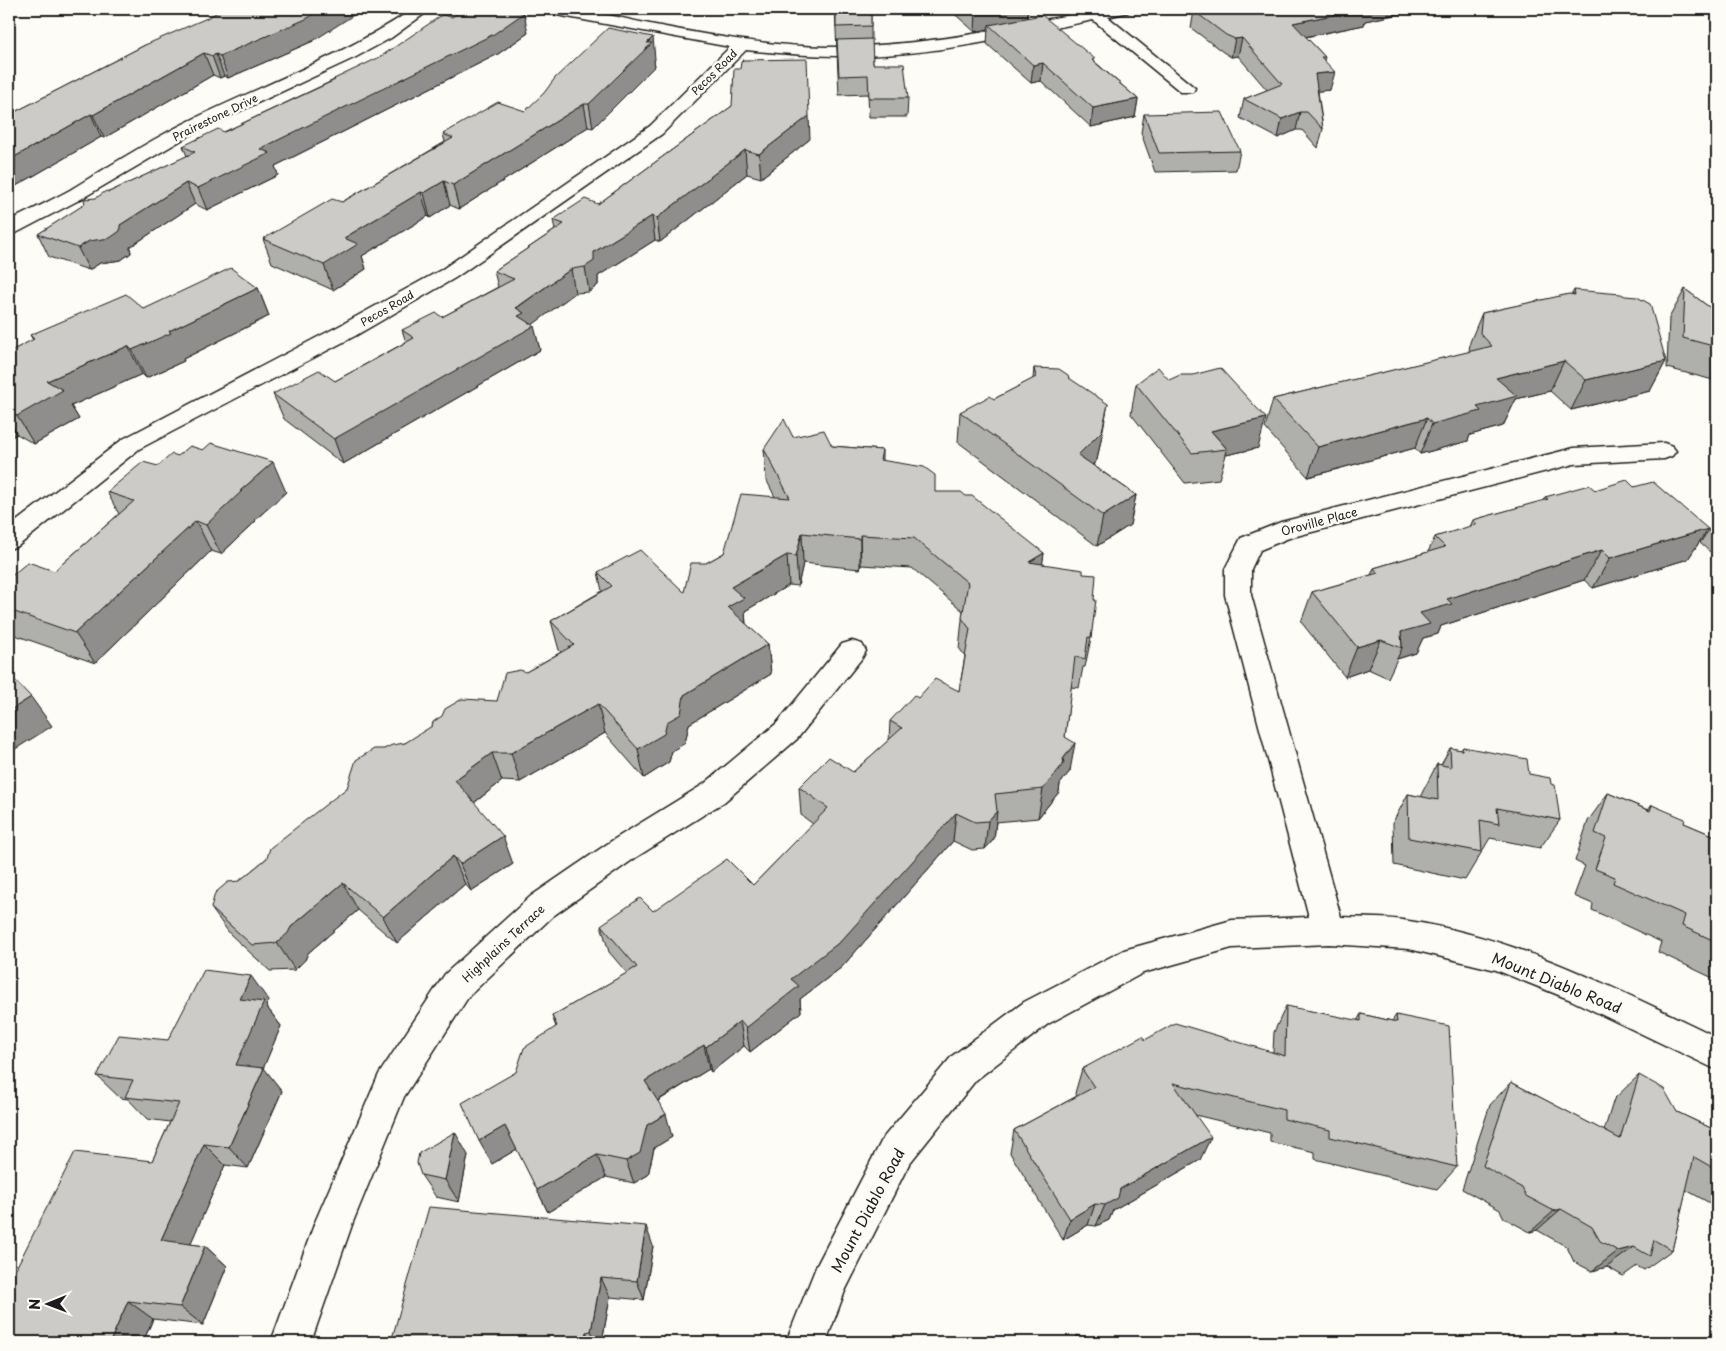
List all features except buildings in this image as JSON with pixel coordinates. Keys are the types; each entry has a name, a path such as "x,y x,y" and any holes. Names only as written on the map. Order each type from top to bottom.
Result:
{"street":[{"name":"Prairestone Drive","path":"9,229 74,195 191,127 350,54 386,35 423,9"},
{"path":"551,9 743,43 806,50 855,51 930,46 1123,9"},
{"path":"1095,14 1187,88"},
{"name":"Pecos Road","path":"9,540 131,444 347,331 448,274 656,130 743,43"},
{"name":"Oroville Place","path":"1329,930 1238,595 1238,569 1250,544 1281,531 1574,456 1664,451"},
{"name":"Highplains Terrace","path":"291,1342 334,1222 391,1086 457,985 542,906 624,849 714,793 787,732 852,651"},
{"name":"Mount Diablo Road","path":"806,1342 830,1281 896,1151 964,1068 1036,1013 1136,960 1232,934 1329,930 1409,935 1498,956 1583,989 1717,1054"}]}
